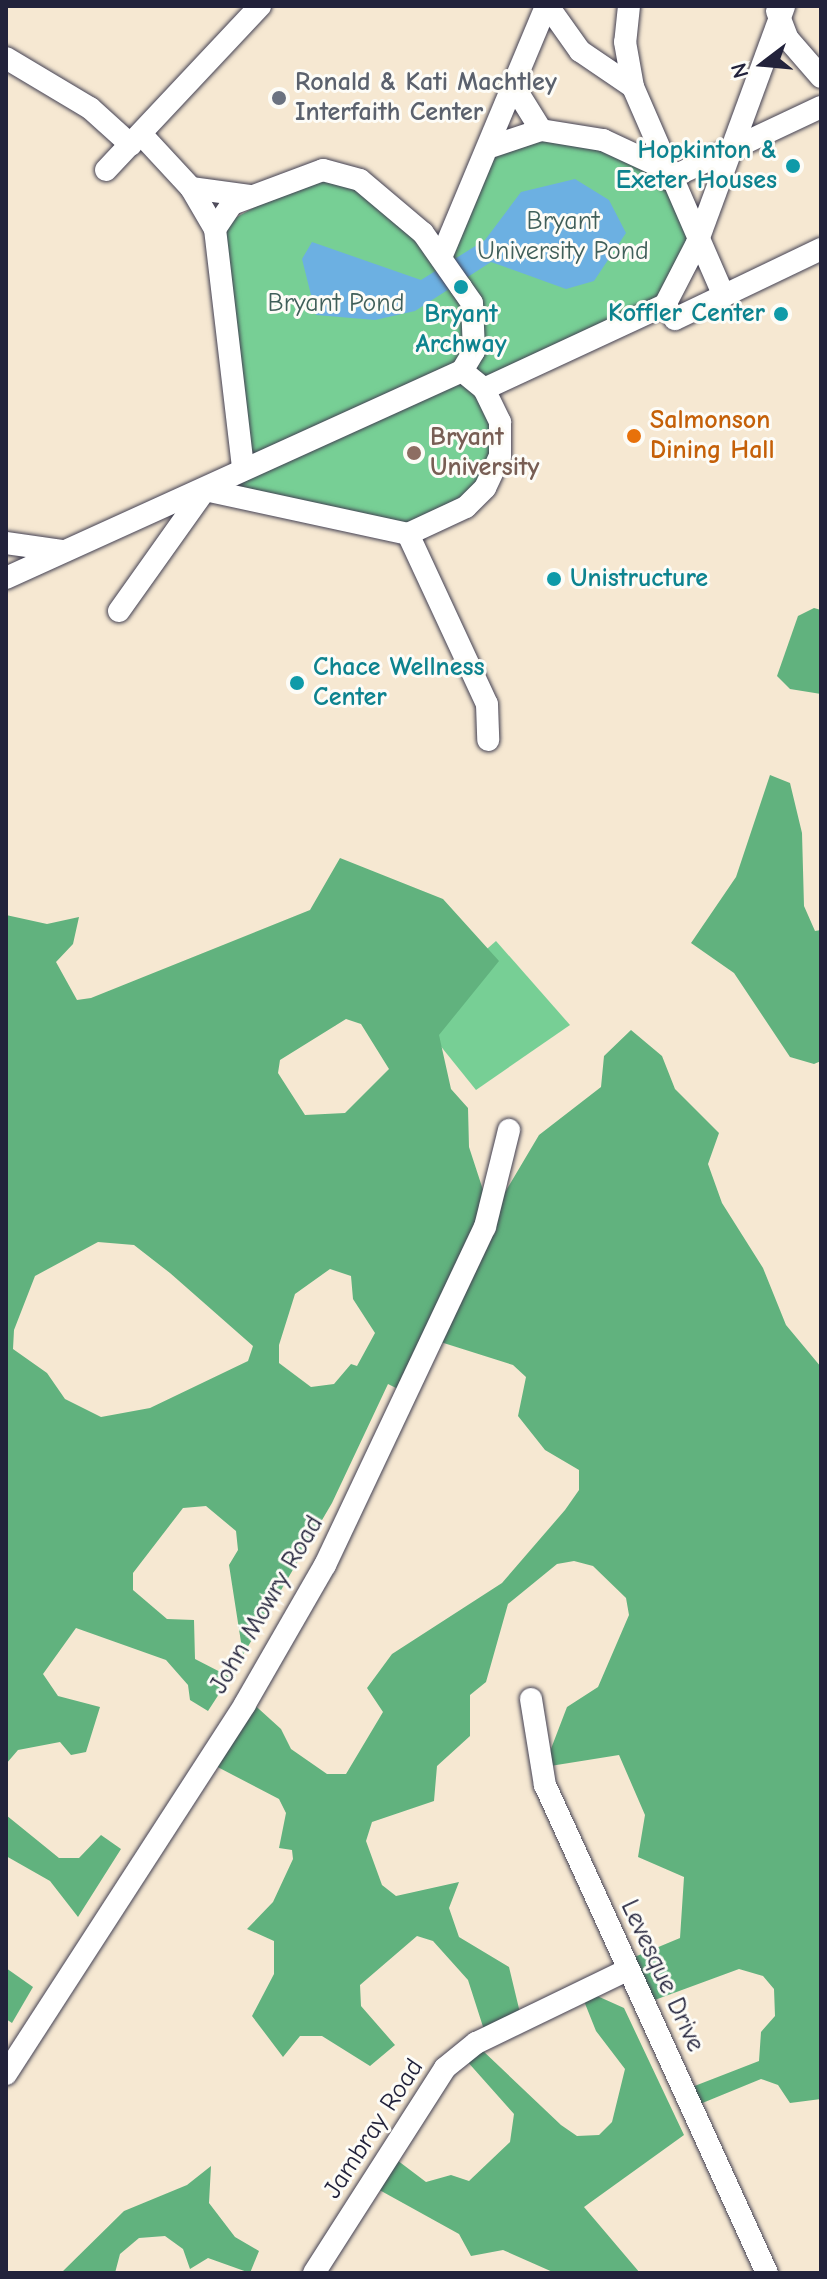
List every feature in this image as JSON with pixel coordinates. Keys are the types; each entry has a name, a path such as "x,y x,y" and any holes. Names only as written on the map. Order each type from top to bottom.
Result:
{"street":[{"path":"106,170 260,6"},
{"path":"547,6 580,51 633,87"},
{"path":"442,255 493,146 547,6"},
{"path":"629,6 625,42 633,87 665,173 724,296"},
{"path":"780,9 821,77"},
{"path":"484,389 665,305 697,243 780,9"},
{"path":"6,58 90,108 136,140 191,188 215,229 243,469"},
{"path":"515,88 541,130"},
{"path":"493,146 541,130 603,140 665,173 728,154 821,107"},
{"path":"6,578 462,371 474,351 472,303 442,255 360,180 323,170 232,204 215,229"},
{"path":"191,188 252,196"},
{"path":"665,305 675,319 821,249"},
{"path":"205,490 408,534 466,507 485,488 500,456 500,433 484,389 462,371"},
{"path":"119,611 205,490"},
{"path":"408,534 487,704 488,740"},
{"path":"6,543 63,551"},
{"name":"John Mowry Road","path":"6,2074 245,1704 327,1562 485,1227 509,1130"},
{"name":"Levesque Drive","path":"531,1699 545,1785 765,2272"},
{"name":"Jambray Road","path":"314,2273 445,2068 476,2043 627,1970"}],"green space":[{"path":"541,130 663,168 697,243 665,305 484,389 500,422 485,488 408,534 205,490 243,468 215,229 323,170 360,180 442,255 493,146"},
{"path":"814,608 821,610 821,694 790,689 777,676 798,616"},
{"path":"770,775 790,783 802,833 804,906 815,931 821,930 821,1061 814,1064 790,1057 734,973 691,943 736,877"},
{"path":"340,858 443,899 499,961 439,1035 451,1089 468,1108 469,1147 484,1193 498,1204 539,1135 601,1087 604,1056 631,1030 662,1056 675,1089 719,1133 708,1164 722,1203 763,1268 786,1325 821,1367 821,2099 790,2103 778,2085 761,2079 700,2104 692,2087 759,2061 761,2032 775,2016 774,1989 763,1976 739,1969 652,2001 632,1958 680,1938 684,1877 638,1857 645,1815 619,1755 544,1767 567,1707 598,1687 629,1615 626,1598 593,1566 574,1561 557,1564 508,1604 486,1682 470,1695 470,1736 437,1766 434,1801 372,1822 366,1841 382,1885 396,1896 459,1882 449,1908 459,1937 509,1967 521,2017 486,2036 468,1980 433,1941 417,1936 360,1985 361,2006 395,2045 370,2066 322,2036 300,2036 283,2057 252,2016 274,1974 274,1941 247,1929 273,1902 293,1859 292,1850 279,1848 286,1813 279,1799 208,1762 247,1698 281,1729 291,1749 327,1774 346,1774 383,1712 367,1688 392,1654 502,1583 565,1510 579,1490 579,1470 545,1450 518,1416 526,1377 513,1365 431,1339 404,1392 388,1384 332,1503 243,1655 229,1565 238,1550 236,1531 206,1506 183,1508 133,1573 133,1590 167,1619 194,1620 195,1659 230,1677 208,1711 190,1700 188,1685 166,1660 76,1628 43,1674 58,1696 100,1707 86,1752 71,1755 60,1742 18,1750 6,1764 6,915 47,924 79,917 73,944 56,962 77,1000 91,998 310,910","holes":["346,1019 361,1024 389,1069 345,1113 305,1115 278,1073 280,1060","98,1242 134,1245 253,1346 248,1361 150,1408 101,1417 65,1399 47,1373 13,1349 14,1330 35,1276","330,1269 351,1276 353,1299 375,1333 357,1366 351,1364 334,1384 311,1387 279,1363 279,1345 295,1294"]},
{"path":"496,941 570,1025 476,1090 414,1013"},
{"path":"6,1815 59,1858 79,1858 101,1835 121,1849 78,1917 50,1881 6,1856"},
{"path":"6,1968 33,1987 12,2023 6,2019"},
{"path":"595,1995 624,2008 684,2135 584,2207 640,2273 555,2273 503,2250 471,2256 459,2234 374,2187 393,2157 426,2182 451,2175 469,2181 510,2142 514,2114 466,2060 481,2049 561,2125 577,2136 599,2135 612,2122 625,2069 596,2031 584,2001"},
{"path":"211,2166 209,2203 235,2237 259,2251 250,2273 208,2258 190,2269 183,2249 165,2236 139,2238 120,2254 115,2273 61,2273 124,2211 187,2185"}],"water":[{"path":"575,179 609,200 626,233 594,281 566,289 491,262 415,311 375,320 316,315 302,259 312,242 421,280 485,240 521,192"}],"place":[{"name":"Ronald & Kati Machtley Interfaith Center","path":"279,98"},
{"name":"Hopkinton & Exeter Houses","path":"793,166"},
{"name":"Bryant Archway","path":"461,287"},
{"name":"Koffler Center","path":"781,314"},
{"name":"Salmonson Dining Hall","path":"634,436"},
{"name":"Bryant University","path":"414,453"},
{"name":"Unistructure","path":"554,579"},
{"name":"Chace Wellness Center","path":"297,683"}],"park label":[{"name":"Bryant University Pond","path":"563,237"},
{"name":"Bryant Pond","path":"336,304"}]}
